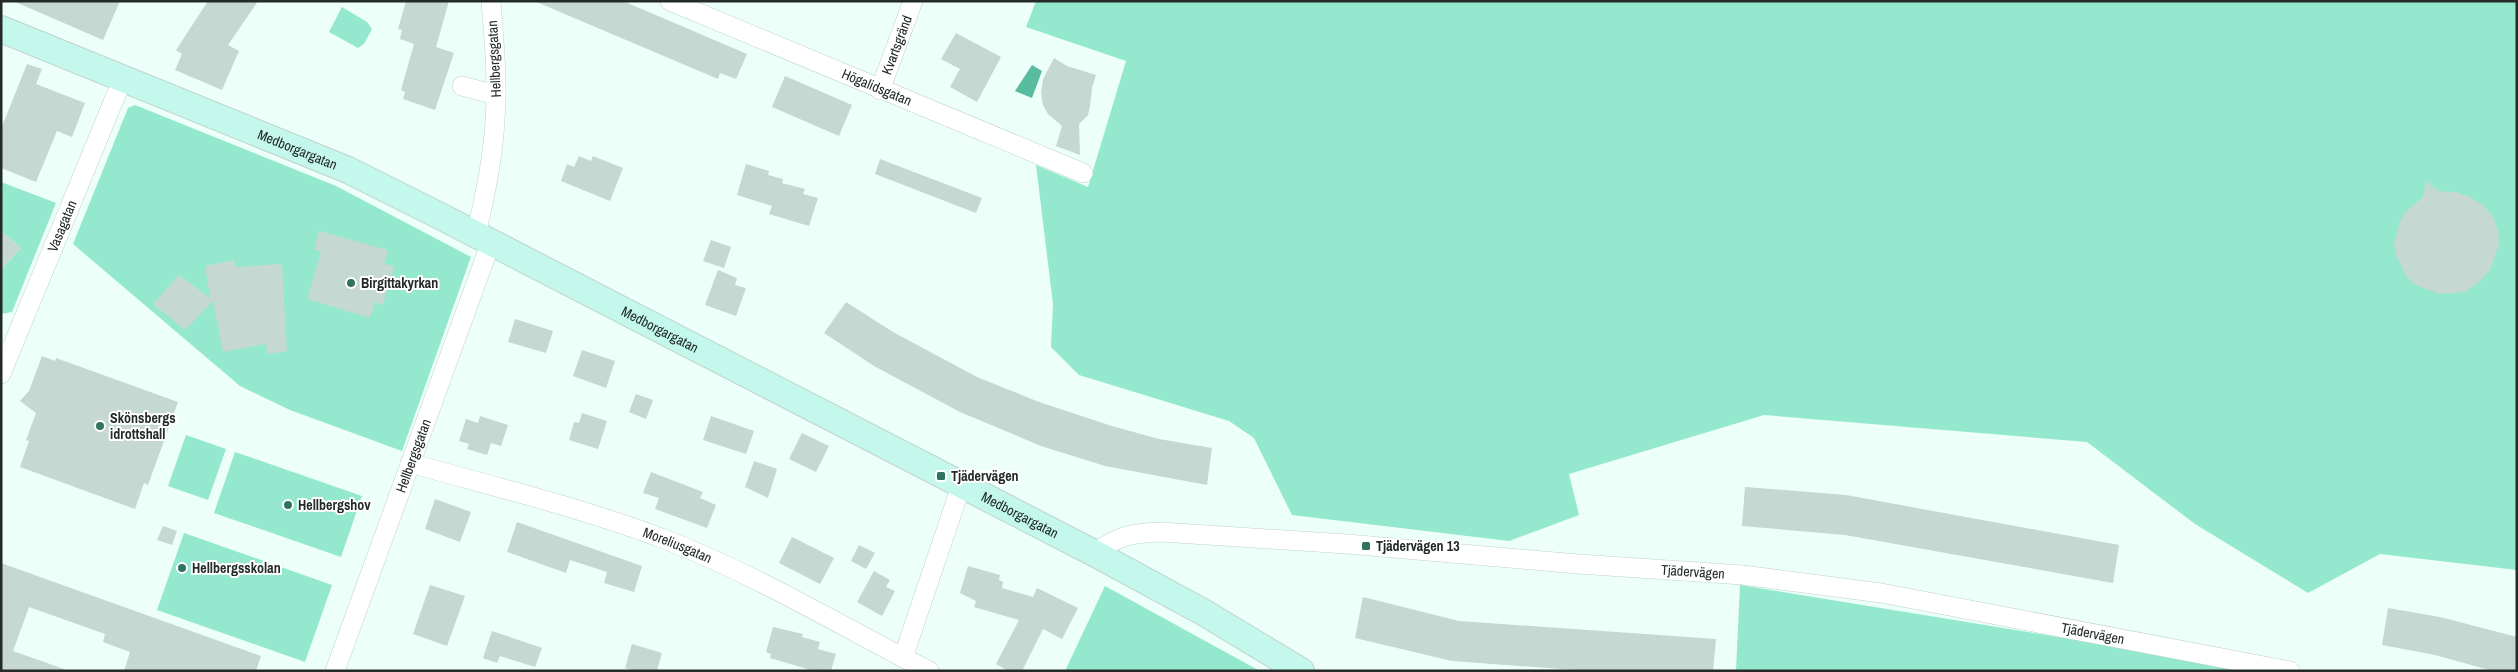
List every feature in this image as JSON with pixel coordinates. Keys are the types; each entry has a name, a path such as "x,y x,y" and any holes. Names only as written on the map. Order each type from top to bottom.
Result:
{"street":[{"name":"Hellbergsgatan","path":"335,671 410,463 484,238 496,95 491,1"},
{"name":"Högalidsgatan","path":"670,1 1083,173"},
{"name":"Kvartsgränd","path":"880,90 913,1"},
{"name":"Medborgargatan","path":"1,29 348,170 484,238 1094,553 1203,612 1301,671"},
{"name":"Vasagatan","path":"1,374 123,78"},
{"path":"462,86 496,95"},
{"name":"Moreliusgatan","path":"410,463 608,520 664,540 762,582 929,671"},
{"path":"903,658 962,486"},
{"name":"Tjädervägen","path":"1094,553 1121,536 1135,532 1161,532 1347,544 1578,564 1742,575 1881,593 2290,671"}],"shaded area":[{"path":"1036,1 2517,1 2517,570 2380,554 2308,593 2195,524 2087,442 1764,415 1569,474 1579,515 1509,541 1292,515 1254,438 1229,421 1079,375 1051,347 1053,304 1036,165 1088,187 1126,61 1026,27"},
{"path":"342,7 367,22 372,29 364,44 358,48 329,32"},
{"path":"1032,65 1042,71 1032,98 1015,91"},
{"path":"135,105 336,186 471,257 402,451 290,410 240,386 73,244 128,108"},
{"path":"1,182 56,203 12,312 1,314 1,270 21,248 1,231"},
{"path":"186,435 226,449 208,500 168,486"},
{"name":"Hellbergshov","path":"235,452 362,496 341,557 214,513"},
{"path":"184,533 332,585 305,662 157,610"},
{"path":"1740,585 2089,642 2239,671 1736,671"},
{"path":"1105,586 1260,671 1065,671"}],"building":[{"path":"13,1 120,1 103,40"},
{"path":"208,1 258,1 228,45 239,51 222,90 175,70 182,54 176,50"},
{"path":"406,1 449,1 436,47 454,53 435,110 403,99 405,92 401,90 414,44 400,39 402,30 398,29"},
{"path":"534,1 623,1 747,54 736,79 720,73 718,79"},
{"path":"956,33 1001,57 977,102 950,87 960,69 941,59"},
{"path":"1054,58 1067,66 1096,75 1088,115 1079,124 1080,155 1056,146 1062,126 1048,114 1043,105 1041,93 1043,79"},
{"path":"27,64 42,69 36,84 85,103 72,137 57,131 36,182 1,168 1,129"},
{"path":"785,76 852,105 839,136 772,107"},
{"path":"579,156 591,161 593,156 623,168 610,201 561,181 567,164 574,167"},
{"path":"880,159 982,198 976,213 875,174"},
{"path":"746,164 769,171 768,175 783,179 782,183 805,189 803,194 818,198 809,226 769,214 772,206 737,195"},
{"path":"2426,181 2438,191 2456,192 2470,197 2483,205 2493,217 2498,230 2499,245 2490,270 2466,292 2440,294 2415,285 2406,276 2396,255 2394,243 2400,221 2406,211 2423,197"},
{"path":"1,231 21,248 1,270"},
{"name":"Birgittakyrkan","path":"319,231 388,250 384,264 394,266 383,305 375,302 370,318 307,299 321,252 314,249"},
{"path":"711,240 731,247 724,268 703,261"},
{"path":"234,260 236,267 282,264 287,351 268,354 265,344 223,352 213,301 185,330 153,304 179,275 210,298 205,266"},
{"path":"718,270 737,278 735,285 746,288 736,316 705,305"},
{"path":"846,302 893,332 977,377 1039,402 1159,439 1212,448 1207,485 1105,466 1041,446 960,412 874,366 824,333"},
{"path":"515,319 553,331 546,353 508,342"},
{"path":"582,350 615,361 606,388 573,376"},
{"name":"Skönsbergs idrottshall","path":"42,356 55,361 56,358 178,402 148,485 144,483 135,509 20,467 29,441 26,440 36,413 20,401 29,391"},
{"path":"636,394 653,400 646,419 629,412"},
{"path":"582,413 607,421 598,449 569,440 574,422 579,423"},
{"path":"480,416 508,425 501,446 491,443 487,455 467,449 469,444 459,441 466,419 478,423"},
{"path":"711,416 754,431 746,454 703,440"},
{"path":"802,433 829,446 816,472 789,459"},
{"path":"754,461 777,469 768,498 745,487"},
{"path":"651,472 703,492 700,498 716,505 707,528 655,509 659,498 643,493"},
{"path":"1745,487 1846,495 2119,545 2113,583 1845,535 1742,526"},
{"path":"435,499 471,512 460,542 425,529"},
{"path":"517,522 642,566 634,592 604,583 607,572 570,560 566,573 507,552"},
{"path":"163,526 177,531 172,545 157,540"},
{"path":"792,537 834,558 820,584 779,563"},
{"path":"859,545 875,553 866,569 851,561"},
{"path":"1,563 261,656 256,671 124,671 130,652 103,642 105,634 29,607 13,651 64,669 63,671 1,671"},
{"path":"968,566 1000,575 999,580 1003,582 1002,588 1033,597 1037,588 1078,608 1062,639 1043,629 1022,671 1008,671 996,664 1019,620 974,607 976,601 960,593"},
{"path":"874,571 890,580 886,587 895,591 882,616 857,602"},
{"path":"430,585 465,596 447,646 413,634"},
{"path":"1363,597 1459,621 1716,639 1713,671 1589,671 1452,661 1355,638"},
{"path":"2388,608 2440,617 2517,637 2517,671 2493,671 2435,655 2382,645"},
{"path":"773,627 803,634 802,637 820,642 818,649 836,654 831,671 814,671 770,658 771,654 766,652"},
{"path":"492,631 542,648 535,667 500,656 497,663 483,658"},
{"path":"632,644 662,653 657,671 634,671 625,668"}],"place":[{"name":"Birgittakyrkan","path":"351,283"},
{"name":"Skönsbergs idrottshall","path":"100,426"},
{"name":"Tjädervägen","path":"941,476"},
{"name":"Hellbergshov","path":"288,505"},
{"name":"Tjädervägen 13","path":"1366,546"},
{"name":"Hellbergsskolan","path":"182,568"}]}
